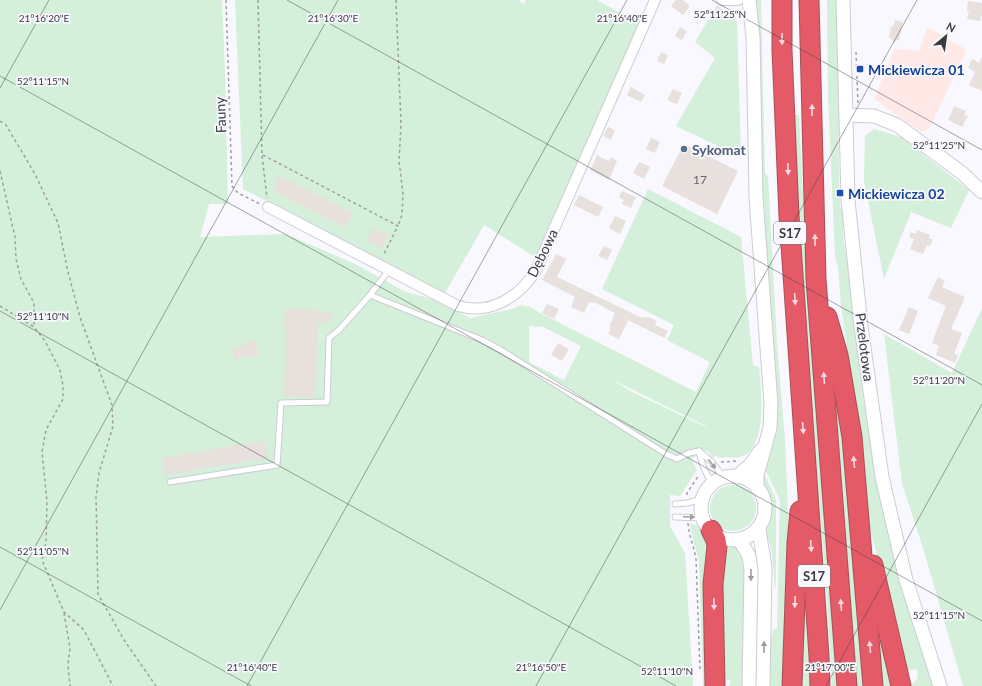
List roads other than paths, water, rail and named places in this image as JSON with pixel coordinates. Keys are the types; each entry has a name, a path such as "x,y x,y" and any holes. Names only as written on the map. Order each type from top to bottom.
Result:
{"highway":[{"name":"S17","path":"782,0 782,50 789,216 820,656 820,686"},
{"name":"S17","path":"809,0 816,279 847,686"},
{"path":"816,279 838,355 852,437 873,686"},
{"path":"792,686 797,543 806,466"},
{"path":"857,495 900,681"},
{"path":"707,524 718,546 713,584 715,686"}],"street":[{"name":"Dębowa","path":"268,208 458,306 478,309 496,306 508,300 528,282 535,272 655,0"},
{"path":"722,0 738,0"},
{"path":"749,0 753,36 756,197 771,404 770,428 757,474 757,488"},
{"name":"Przelotowa","path":"843,0 852,114 848,200 862,326 882,477 906,580 940,686"},
{"path":"852,114 874,116 897,125 962,173 982,192"},
{"path":"737,477 751,464 768,438"},
{"path":"737,477 746,479 757,488 765,505 764,516 759,526 750,535 739,539 724,538 707,524 702,508 703,499 706,491 712,485 724,478 737,477"},
{"path":"759,526 764,553 765,570 763,686"},
{"path":"739,539 749,556 751,570 749,686"}],"lane":[{"path":"170,482 277,466 281,402 326,402 329,338 339,330 370,295 389,270"},
{"path":"370,295 488,344 666,454 677,459 689,453 699,451"},
{"path":"699,451 712,462 724,478"},
{"path":"699,451 703,466 712,485"},
{"path":"675,504 703,499"},
{"path":"675,517 707,524"}],"place":[{"name":"Mickiewicza 01","path":"860,69"},
{"name":"Sykomat","path":"684,149"},
{"name":"Mickiewicza 02","path":"840,193"}]}
